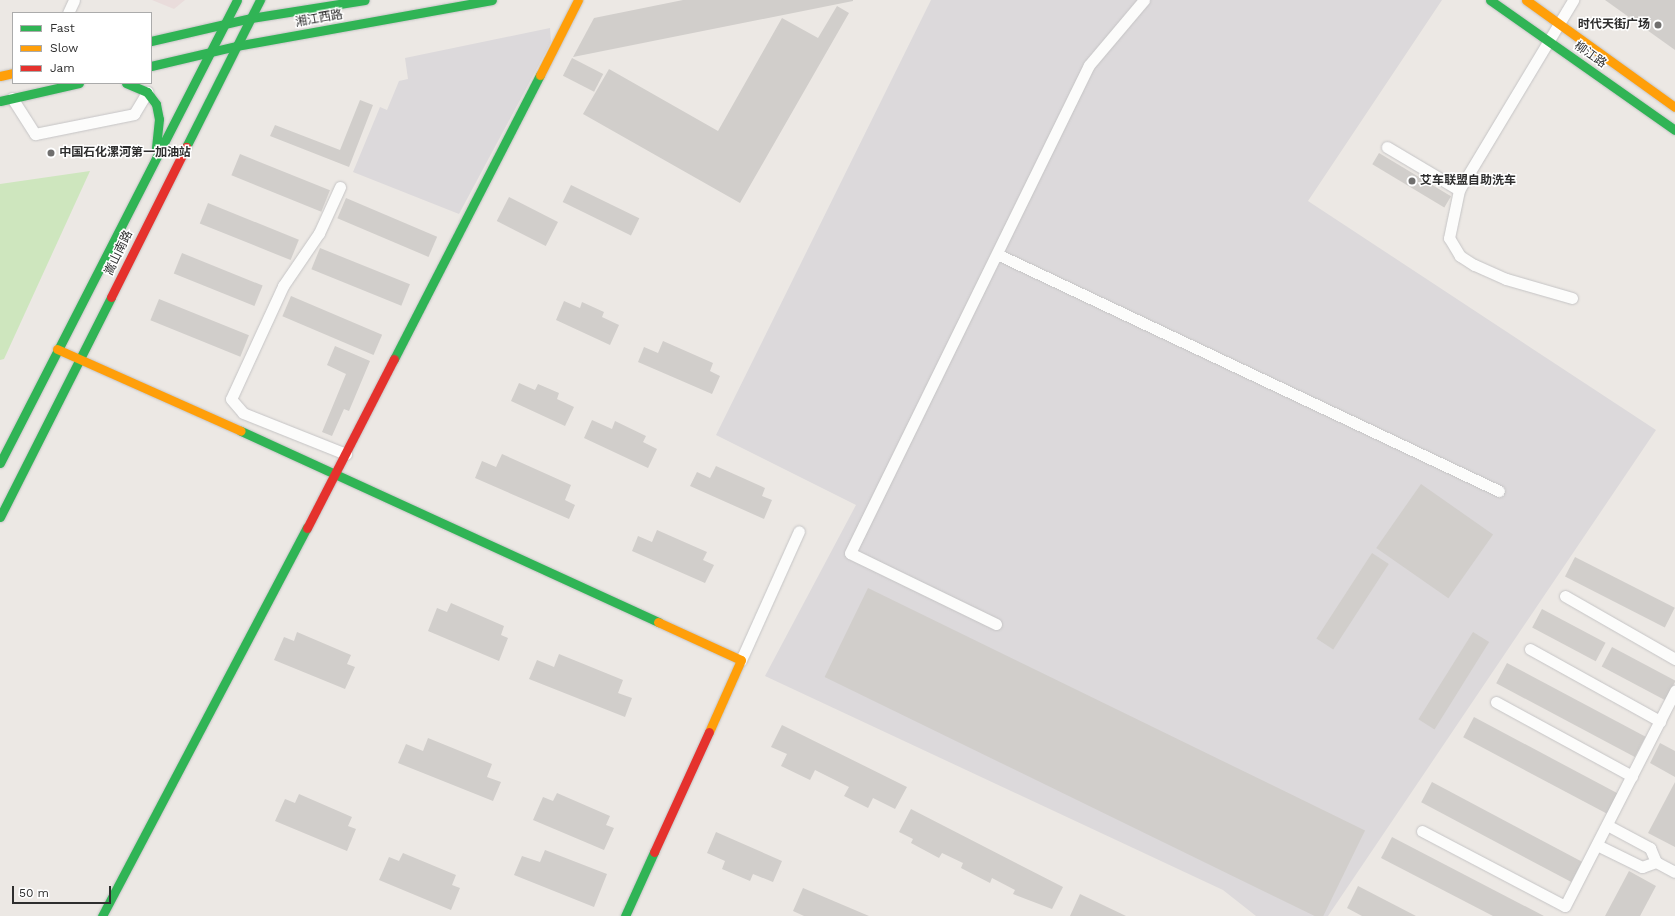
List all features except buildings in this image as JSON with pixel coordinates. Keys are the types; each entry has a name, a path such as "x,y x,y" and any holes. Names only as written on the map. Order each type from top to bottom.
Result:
{"street":[{"path":"68,12 74,0"},
{"name":"嵩山南路","path":"0,463 153,160 237,0"},
{"name":"嵩山南路","path":"0,517 260,0"},
{"path":"322,0 338,5"},
{"name":"湘江西路","path":"152,41 251,18 365,0"},
{"name":"湘江西路","path":"152,66 236,46 492,0"},
{"path":"102,916 346,454 578,0"},
{"path":"996,624 850,553 1089,65 1144,0"},
{"name":"柳江路","path":"1490,0 1675,130"},
{"name":"柳江路","path":"1526,0 1675,107"},
{"path":"1572,298 1506,279 1460,256 1449,238 1459,190 1573,0"},
{"path":"0,76 12,73"},
{"path":"0,101 75,84"},
{"path":"128,84 147,92 156,104 159,119 153,160"},
{"path":"12,98 34,134 134,114 147,92"},
{"path":"1387,147 1459,190"},
{"path":"340,187 319,233 284,286 231,399 243,413 346,454"},
{"path":"997,254 1499,491"},
{"path":"57,349 336,473 741,660"},
{"path":"625,916 799,531"},
{"path":"1565,596 1675,659"},
{"path":"1530,650 1660,722"},
{"path":"1422,831 1564,906 1675,691"},
{"path":"1496,702 1632,776"},
{"path":"1607,825 1650,848 1656,862 1675,872"},
{"path":"1596,845 1642,867 1656,862"}],"shaded area":[{"path":"152,0 185,0 174,9"},
{"path":"931,0 1442,0 1308,201 1656,430 1328,916 1256,916 1223,890 765,676 856,505 716,435"},
{"path":"550,28 551,42 459,214 353,172 380,107 387,110 399,81 408,79 405,58"}],"green space":[{"path":"90,171 4,359 0,360 0,184"}],"traffic: fast":[{"path":"0,463 237,0"},
{"path":"186,147 260,0"},
{"path":"152,41 251,18 365,0"},
{"path":"152,66 236,46 492,0"},
{"path":"1490,0 1675,130"},
{"path":"394,359 540,75"},
{"path":"0,101 75,84"},
{"path":"128,84 147,92 156,104 159,119 156,148"},
{"path":"0,517 111,297"},
{"path":"241,431 658,622"},
{"path":"102,916 307,528"},
{"path":"625,916 654,852"}],"traffic: slow":[{"path":"540,75 578,0"},
{"path":"1526,0 1675,107"},
{"path":"0,76 12,73"},
{"path":"57,349 241,431"},
{"path":"658,622 741,660 709,732"}],"traffic: jam":[{"path":"111,297 186,147"},
{"path":"307,528 394,359"},
{"path":"654,852 709,732"}],"place":[{"name":"时代天街广场","path":"1658,25"},
{"name":"中国石化漯河第一加油站","path":"51,153"},
{"name":"艾车联盟自助洗车","path":"1412,181"}]}
